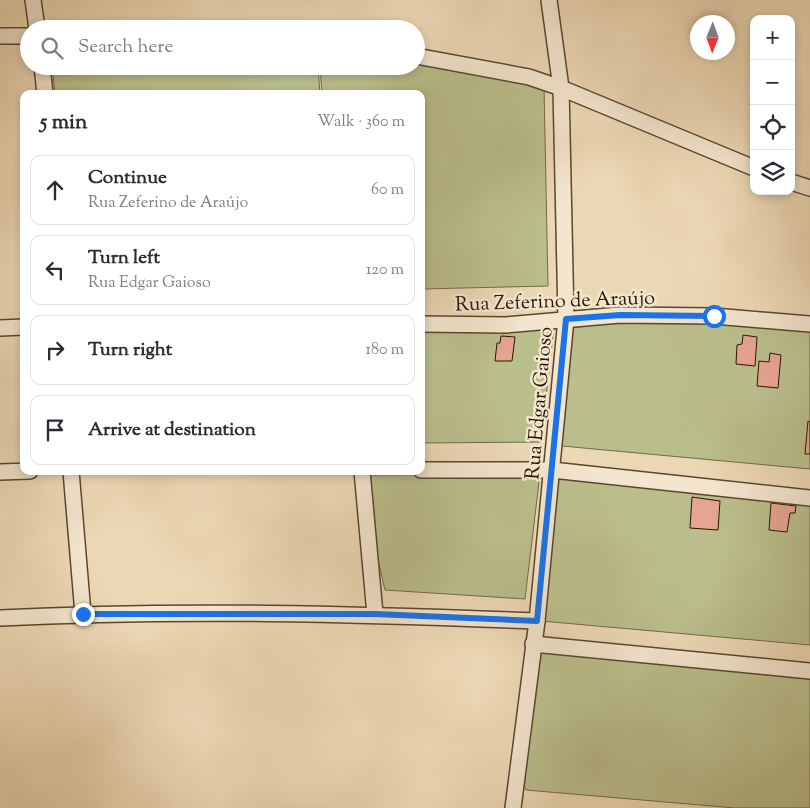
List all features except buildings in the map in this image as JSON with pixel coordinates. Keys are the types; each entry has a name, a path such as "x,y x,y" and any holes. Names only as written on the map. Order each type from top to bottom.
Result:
{"street":[{"path":"33,0 36,20"},
{"name":"Rua Edgar Gaioso","path":"513,808 537,621 566,319 561,88 549,0"},
{"path":"0,36 20,36"},
{"path":"425,58 529,77 561,88 750,166"},
{"path":"43,75 45,90"},
{"path":"795,183 810,188"},
{"name":"Rua Zeferino de Araújo","path":"425,324 506,325 620,315 714,316 810,324"},
{"path":"0,328 20,328"},
{"path":"425,470 552,470 810,498"},
{"path":"0,472 20,471"},
{"path":"71,475 83,614"},
{"path":"362,475 375,614"},
{"path":"0,618 83,614 375,614 537,621"},
{"path":"533,644 810,671"}],"green space":[{"path":"425,63 544,86 548,286 425,289 425,90 322,90 321,75 425,75"},
{"path":"53,75 319,75 320,90 55,90"},
{"path":"630,320 727,322 810,329 810,469 562,446 571,328"},
{"path":"554,326 541,442 425,443 425,329"},
{"path":"540,474 525,599 385,590 378,560 370,475"},
{"path":"557,475 810,504 810,645 541,621"},
{"path":"537,649 810,677 810,808 735,808 526,790 522,780"}],"route":[{"path":"83,614 375,614 537,621 566,319 620,315 714,316"}]}
